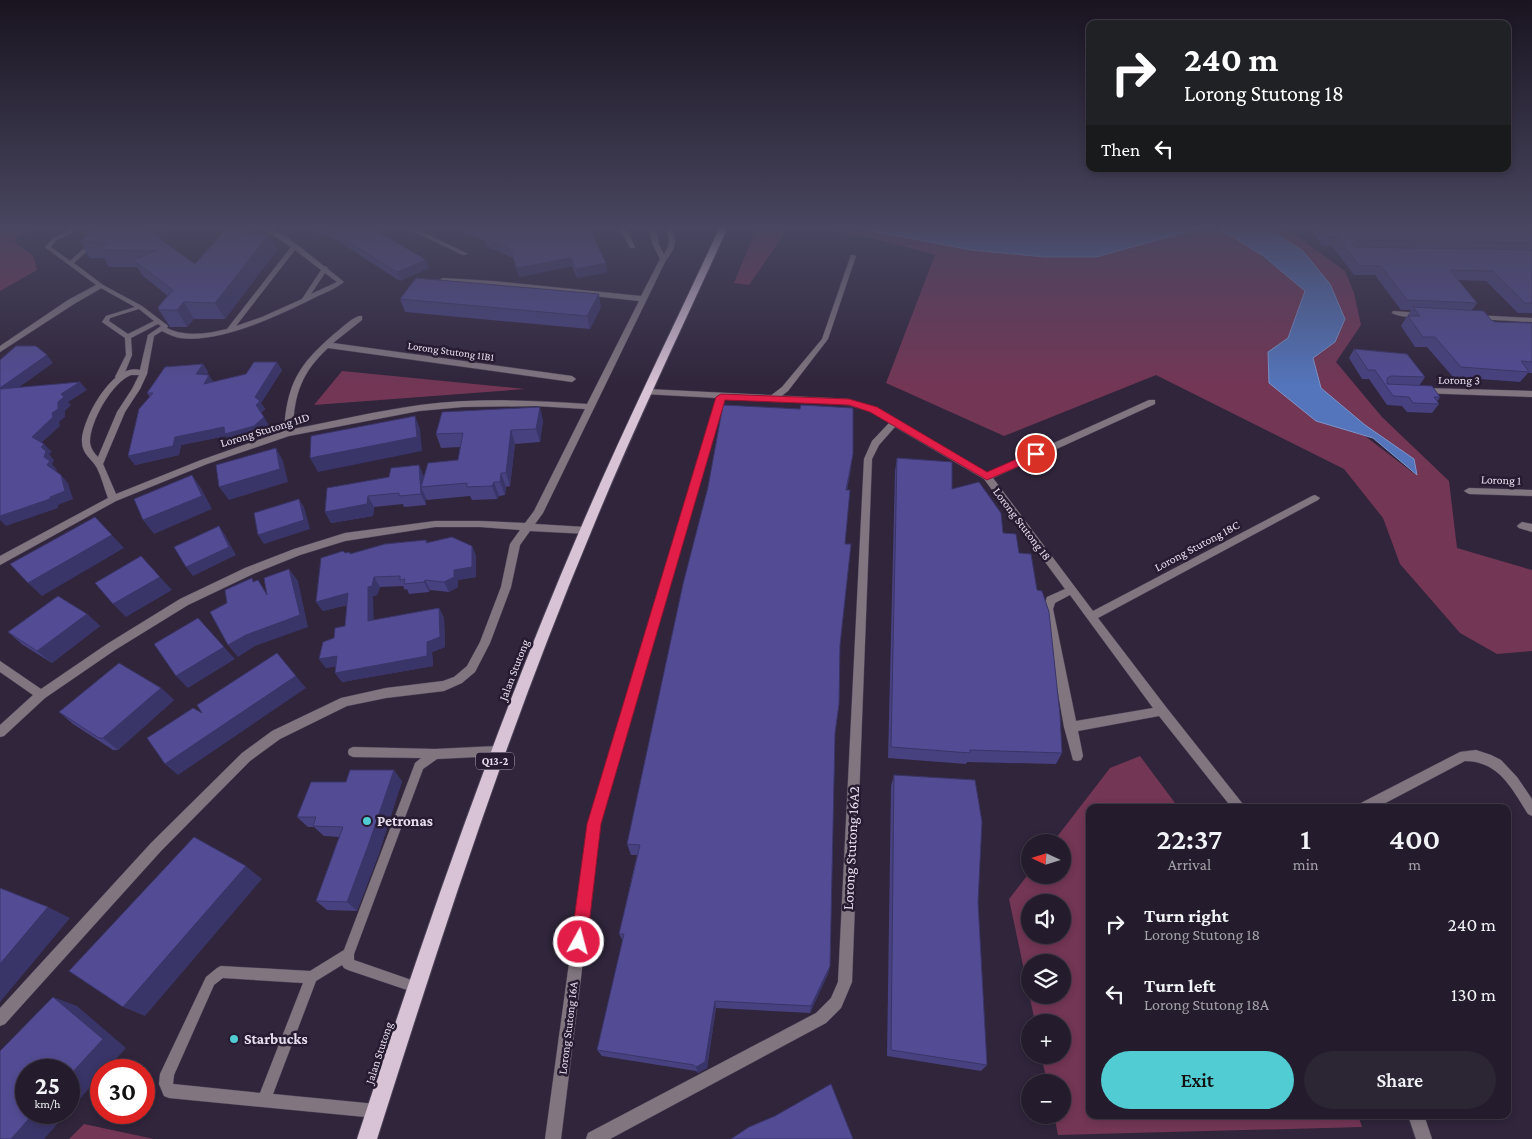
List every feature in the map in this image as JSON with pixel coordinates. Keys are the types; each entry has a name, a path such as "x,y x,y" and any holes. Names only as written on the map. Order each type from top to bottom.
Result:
{"main road":[{"name":"Jalan Stutong","path":"367,1139 416,987 498,752 585,531 699,280"}],"street":[{"path":"446,280 493,283 644,299"},
{"path":"0,1019 156,847 253,752 276,735 345,700 444,686 458,680 471,669 485,643 506,587 515,544 538,513 653,280"},
{"path":"0,350 71,302 100,286"},
{"path":"1396,313 1425,315"},
{"path":"1464,317 1532,320"},
{"path":"288,433 294,387 305,369 327,346 359,318"},
{"name":"Lorong Stutong 11B1","path":"327,346 572,379"},
{"path":"99,463 110,444 122,411 141,381 143,374 132,372 119,377 101,402 87,429 85,442 89,453 99,463 113,499"},
{"name":"Lorong 3","path":"1418,391 1532,394"},
{"name":"Lorong Stutong 18","path":"647,392 849,402 874,410 987,477 1162,711 1237,804"},
{"name":"Lorong Stutong 16A","path":"553,1139 594,824 721,397"},
{"name":"Lorong Stutong 11D","path":"0,561 113,499 204,462 288,433 419,408 454,404 498,402 589,407"},
{"path":"987,477 1152,402"},
{"name":"Lorong Stutong 16A2","path":"594,1139 821,1018 836,1003 845,982 868,459 871,448 878,438 895,422"},
{"name":"Lorong 1","path":"1469,491 1532,494"},
{"name":"Lorong Stutong 18C","path":"1091,617 1315,498"},
{"path":"0,732 42,694 111,647 184,602 249,571 297,552 345,537 389,529 435,524 585,531"},
{"path":"1071,590 1051,600 1048,609 1077,756"},
{"path":"0,666 42,694"},
{"path":"1070,727 1162,711"},
{"path":"1371,804 1464,756 1470,755 1492,761 1503,769 1532,810"},
{"path":"1417,1119 1424,1139"}],"lane":[{"path":"92,280 140,307 160,325 181,336 204,335 262,320 341,282 339,280"},
{"path":"230,329 268,280"},
{"path":"305,300 317,280"},
{"path":"772,399 785,389 824,339 845,280"},
{"path":"128,337 105,322 108,317 140,307"},
{"path":"128,337 160,325"},
{"path":"143,374 151,335 160,325"},
{"path":"119,377 129,355 128,337"},
{"path":"353,752 435,754 498,752"},
{"path":"416,987 348,964 348,954 419,766 435,754"},
{"path":"348,954 311,977 221,972 216,975 210,981 167,1074 166,1084 169,1091 376,1111"},
{"path":"264,1100 311,977"}],"shaded area":[{"path":"0,280 19,280 0,291"},
{"path":"735,280 752,280 749,285 734,283"},
{"path":"925,280 1291,280 1305,291 1288,338 1268,352 1316,421 1365,436 1416,475 1365,425 1321,388 1312,358 1335,342 1313,280 1349,280 1354,293 1361,325 1336,362 1382,417 1449,481 1457,548 1532,570 1532,651 1497,654 1460,633 1400,564 1383,518 1344,469 1156,375 1004,436 886,383"},
{"path":"342,371 525,389 314,405"},
{"path":"1140,756 1176,804 1086,804 1086,1119 1359,1119 1362,1127 1058,1135 1056,1124 1071,1124 1071,1074 1045,1074 1043,1064 1071,1064 1071,1014 1033,1014 1031,1004 1071,1004 1071,954 1021,954 1021,956 1009,899 1021,884 1071,884 1071,834 1059,834 1110,768"},
{"path":"84,1124 154,1139 69,1139"}],"water":[{"path":"1292,280 1327,280 1345,319 1335,342 1313,358 1321,388 1365,425 1414,459 1417,475 1373,438 1316,421 1269,383 1268,352 1288,338 1305,291"}],"building":[{"path":"160,280 233,280 215,303 184,302 177,310 159,310 158,307 173,290"},
{"path":"414,280 441,280 599,294 587,316 400,299"},
{"path":"1392,280 1458,280 1477,303 1407,300"},
{"path":"1502,280 1532,280 1532,303 1525,303"},
{"path":"1413,307 1484,311 1495,322 1532,323 1532,362 1521,361 1529,372 1461,367 1435,337 1423,337 1408,316 1420,316"},
{"path":"16,346 36,346 47,355 0,388 0,360"},
{"path":"1354,349 1407,354 1425,377 1391,376 1387,378 1387,384 1432,386 1440,397 1434,397 1439,404 1413,403 1409,397 1393,396 1375,370 1368,370"},
{"path":"254,362 277,362 255,397 260,401 256,405 264,417 254,426 225,434 224,427 175,437 173,446 128,456 139,409 153,393 147,393 165,367 203,364 196,374 209,375 204,384 246,374"},
{"path":"80,382 61,394 64,397 58,402 58,409 52,413 53,417 32,437 44,444 41,447 46,451 44,457 50,461 47,465 61,475 65,491 50,497 50,499 0,516 0,389"},
{"path":"723,405 800,409 801,405 853,408 853,454 846,490 850,490 845,544 851,544 840,645 839,704 835,733 830,966 811,1006 715,1001 705,1062 696,1067 694,1065 597,1050 624,934 619,934 640,845 627,844 683,584 708,487"},
{"path":"540,407 536,429 511,430 506,473 501,473 500,482 494,482 492,486 467,487 467,483 421,487 428,463 458,460 463,433 436,434 442,412"},
{"path":"415,416 417,437 310,458 311,436"},
{"path":"276,448 280,469 219,487 216,465"},
{"path":"897,458 952,462 952,489 979,482 1001,513 1003,533 1016,534 1019,553 1031,554 1037,590 1042,591 1049,612 1062,753 970,750 970,753 891,747"},
{"path":"419,465 421,494 399,496 399,493 368,496 367,504 325,512 327,488 389,477 391,468"},
{"path":"192,475 202,496 143,520 134,499"},
{"path":"299,499 304,520 258,535 254,513"},
{"path":"95,517 112,535 28,583 10,564"},
{"path":"219,526 229,547 186,567 174,547"},
{"path":"452,537 472,546 472,567 454,570 454,577 444,582 425,580 424,582 404,584 405,579 400,580 400,576 374,577 372,586 368,587 368,621 439,608 440,637 427,642 427,656 335,673 337,656 319,659 323,642 334,638 335,628 345,626 348,593 316,602 321,558 343,551 345,553 350,552 350,554 385,544 426,540 426,543"},
{"path":"141,556 160,577 113,604 95,583"},
{"path":"289,569 300,615 246,635 228,645 210,612 227,603 225,590 252,578 253,582 258,580 267,595 264,578"},
{"path":"58,596 87,614 37,651 8,632"},
{"path":"198,618 224,647 176,676 154,644"},
{"path":"277,653 296,676 165,764 147,738 193,708 202,713 197,705"},
{"path":"119,663 161,688 103,738 99,738 59,712"},
{"path":"350,770 394,770 347,902 316,901 343,827 313,826 316,817 297,817 311,782 346,782"},
{"path":"894,775 975,780 982,822 978,902 987,1065 891,1050"},
{"path":"194,837 246,866 123,1007 69,971"},
{"path":"0,888 48,907 0,964"},
{"path":"53,997 103,1039 80,1064 80,1059 15,1059 15,1124 24,1124 11,1139 0,1139 0,1051"},
{"path":"831,1084 853,1139 731,1139 749,1127 775,1116"}],"place":[{"name":"Petronas","path":"367,821"},
{"name":"Starbucks","path":"234,1039"}],"route":[{"path":"579,942 594,824 721,397 849,402 863,405 987,477 1036,454"}]}
